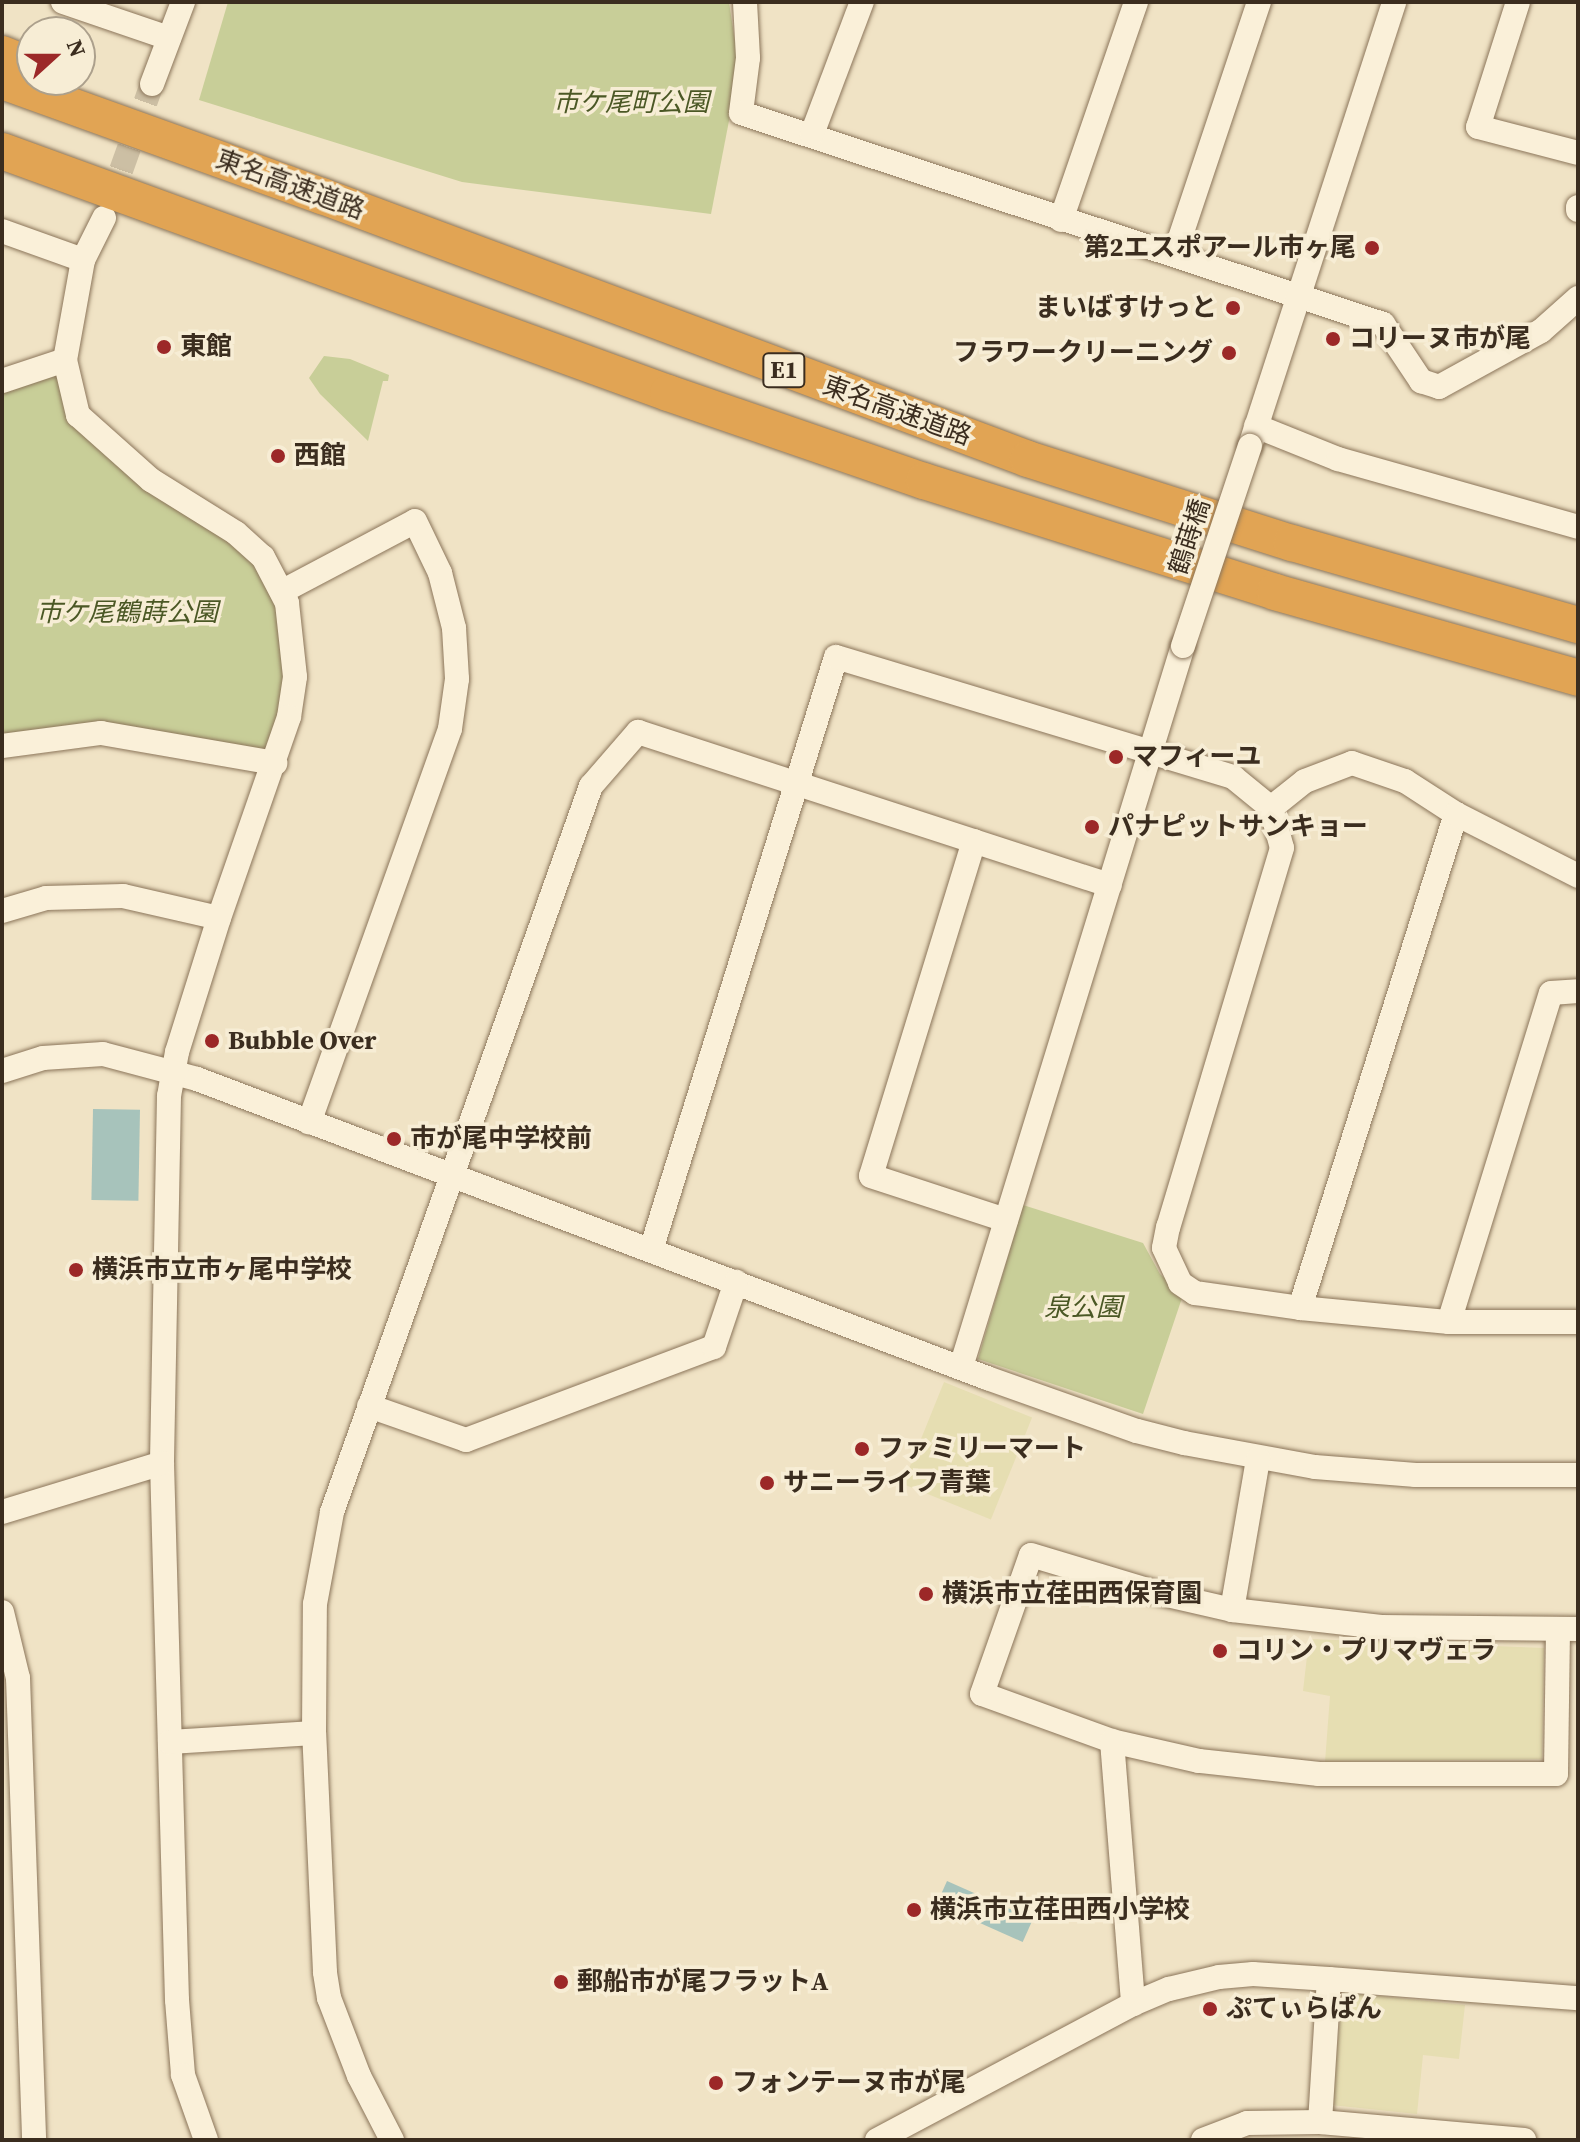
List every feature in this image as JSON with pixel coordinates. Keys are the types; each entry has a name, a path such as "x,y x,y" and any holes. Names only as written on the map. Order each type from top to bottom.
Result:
{"highway":[{"name":"東名高速道路","path":"2,81 322,196 1028,459 1292,543 1578,625"},
{"path":"96,94 322,196"},
{"name":"E1","path":"2,151 668,393 924,481 1275,592 1578,678"}],"street":[{"path":"63,2 169,38"},
{"path":"152,84 183,2"},
{"path":"745,2 748,58 741,113 812,134 1061,220 1175,253 1383,324 1421,381 1439,387 1541,331 1578,298"},
{"path":"812,134 862,2"},
{"path":"1061,220 1136,2"},
{"path":"1175,253 1259,2"},
{"name":"鶴蒔橋","path":"961,1367 1183,646 1394,2"},
{"path":"1518,2 1478,127 1578,153"},
{"path":"104,218 83,260 65,360 78,415 151,480 245,541 263,557 283,591 292,635 295,677 289,717 219,918 169,1096 162,1463 177,2000 183,2075 206,2140"},
{"path":"2,231 83,260"},
{"path":"2,381 65,360"},
{"path":"1253,436 1578,527"},
{"path":"283,591 415,521 440,573 454,628 456,666 450,729 309,1122"},
{"path":"651,1250 836,657 1233,777 1271,808 1282,848 1164,1248 1180,1283 1195,1293 1300,1308 1449,1322 1578,1322"},
{"path":"392,2140 359,2076 329,1998 325,1972 314,1733 315,1604 332,1512 591,786 638,732 1110,885"},
{"path":"4,739 101,733 275,763"},
{"path":"1271,808 1305,781 1352,763 1405,781 1456,814 1578,876"},
{"path":"1300,1308 1456,814"},
{"path":"974,841 871,1176 1006,1220"},
{"path":"2,911 46,898 123,896 219,918"},
{"path":"1449,1322 1551,993 1578,991"},
{"path":"2,1071 43,1058 103,1054 173,1073 1137,1431 1258,1459 1416,1475 1578,1475"},
{"path":"369,1406 466,1440 714,1347 736,1282"},
{"path":"1232,1610 1258,1459"},
{"path":"2,1512 162,1463"},
{"path":"1031,1555 1150,1591 1232,1610 1381,1627 1568,1629 1556,1774 1319,1774 1199,1761 1112,1741 982,1694 1031,1555"},
{"path":"2,1612 18,1678 34,2140"},
{"path":"170,1742 314,1733"},
{"path":"1112,1741 1133,2004"},
{"path":"877,2140 1133,2004 1169,1989 1219,1977 1253,1974 1578,1998"},
{"path":"1320,2122 1329,1979"},
{"path":"1203,2140 1247,2123 1320,2122 1524,2140"}],"shaded area":[{"path":"944,1382 1032,1418 991,1520 903,1484"},
{"path":"1309,1639 1544,1648 1542,1759 1325,1762 1330,1696 1303,1691"},
{"path":"1343,1992 1465,2005 1459,2059 1423,2055 1417,2114 1331,2105"}],"green space":[{"name":"市ケ尾町公園","path":"228,2 729,2 739,69 711,214 462,182 199,100"},
{"path":"324,356 350,359 389,375 388,381 383,381 368,441 320,394 309,378"},
{"name":"市ケ尾鶴蒔公園","path":"65,360 78,415 236,533 294,630 275,763 101,733 8,744 2,725 2,381"},
{"name":"泉公園","path":"1023,1205 1143,1243 1160,1274 1183,1295 1143,1414 978,1359"}],"water":[{"path":"93,1109 140,1110 138,1201 91,1200"},
{"path":"947,1881 1033,1919 1023,1942 937,1904"}],"tunnel":[{"path":"109,204 152,84"}],"place":[{"name":"第2エスポアール市ヶ尾","path":"1372,248"},
{"name":"まいばすけっと","path":"1233,308"},
{"name":"コリーヌ市が尾","path":"1333,339"},
{"name":"東館","path":"164,347"},
{"name":"フラワークリーニング","path":"1229,353"},
{"name":"西館","path":"278,456"},
{"name":"マフィーユ","path":"1116,757"},
{"name":"パナピットサンキョー","path":"1092,827"},
{"name":"Bubble Over","path":"212,1041"},
{"name":"市が尾中学校前","path":"394,1139"},
{"name":"横浜市立市ヶ尾中学校","path":"76,1270"},
{"name":"ファミリーマート","path":"862,1449"},
{"name":"サニーライフ青葉","path":"767,1483"},
{"name":"横浜市立荏田西保育園","path":"926,1594"},
{"name":"コリン・プリマヴェラ","path":"1220,1651"},
{"name":"横浜市立荏田西小学校","path":"914,1910"},
{"name":"郵船市が尾フラットA","path":"561,1982"},
{"name":"ぷてぃらぱん","path":"1210,2009"},
{"name":"フォンテーヌ市が尾","path":"716,2083"}]}
